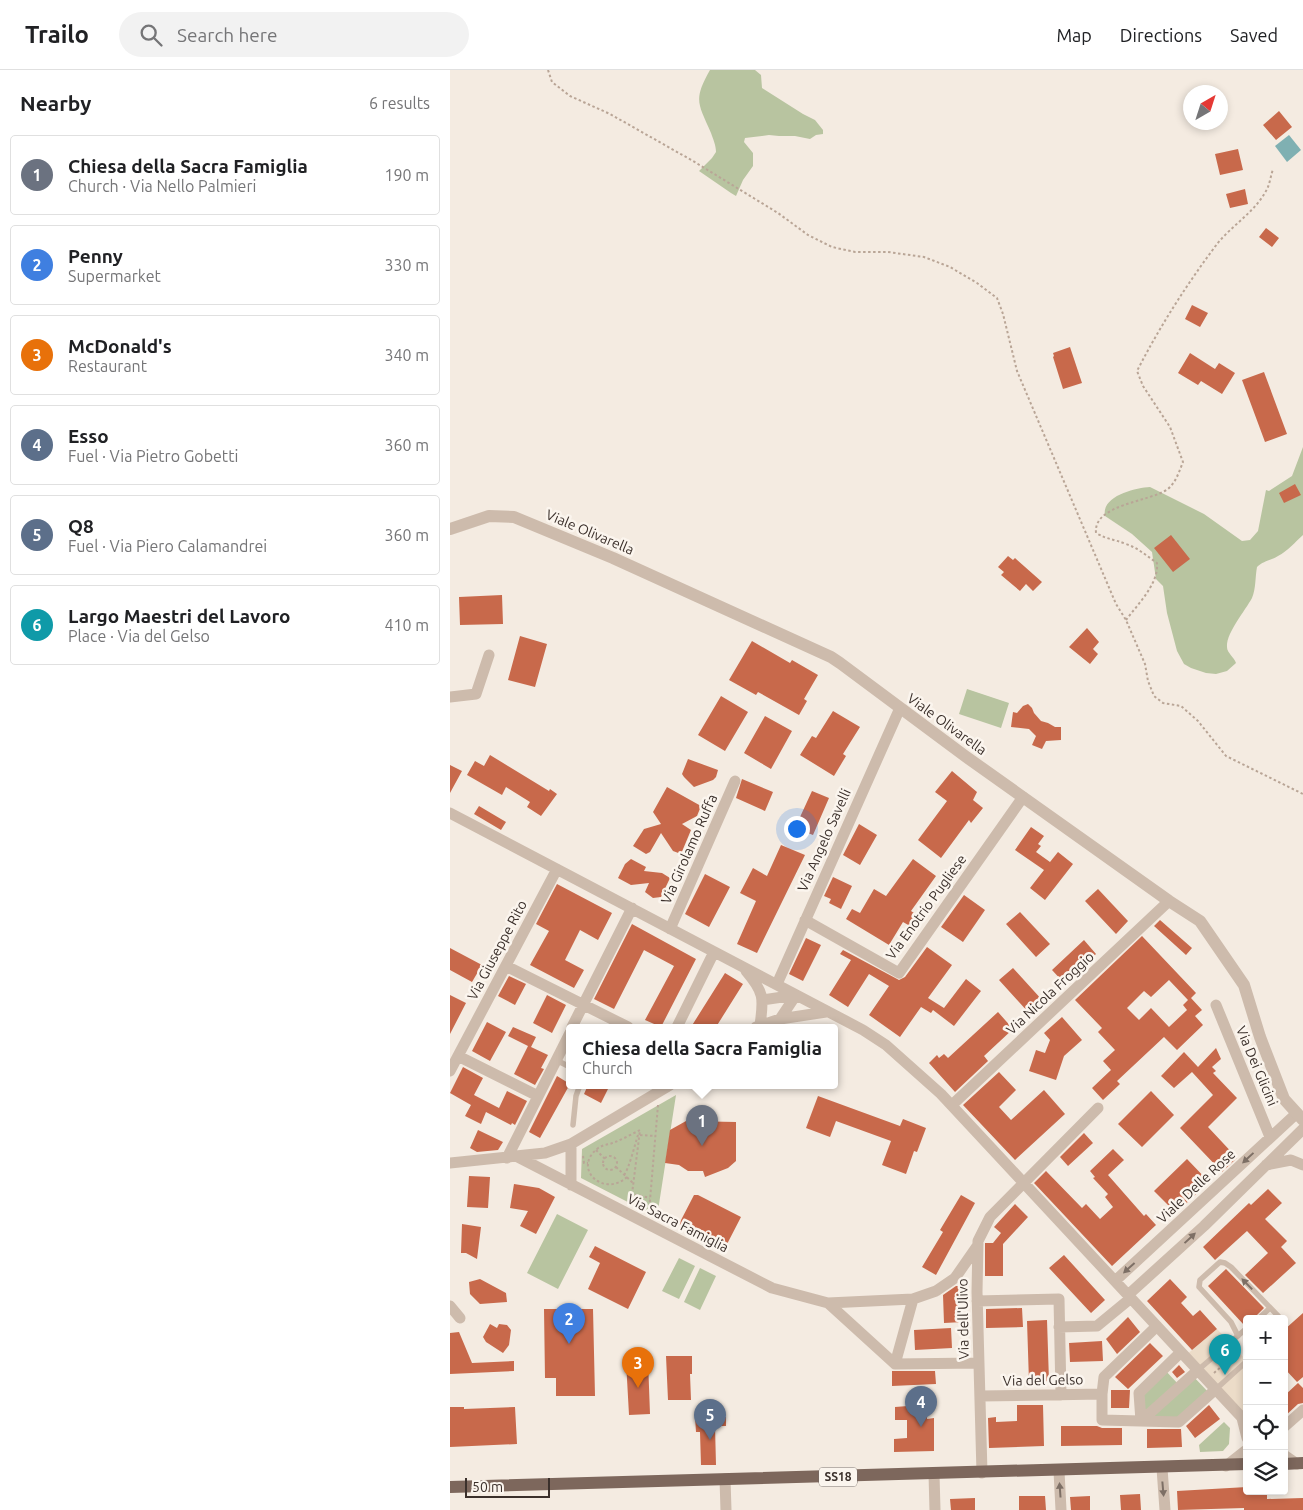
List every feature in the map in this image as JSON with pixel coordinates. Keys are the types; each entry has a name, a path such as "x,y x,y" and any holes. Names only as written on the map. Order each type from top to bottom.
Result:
{"main road":[{"name":"SS18","path":"450,1487 1226,1466 1243,1457"}],"street":[{"name":"Viale Olivarella","path":"450,529 489,516 514,517 544,528 831,657 1169,902 1200,921 1244,985 1260,1037 1284,1099 1300,1117"},
{"path":"450,697 476,694 489,655"},
{"name":"Via Angelo Savelli","path":"776,984 900,708"},
{"name":"Via Girolamo Ruffa","path":"670,929 735,780"},
{"name":"Via Enotrio Pugliese","path":"805,920 899,973 1023,797"},
{"path":"450,813 863,1030 886,1045 916,1070 952,1105 1243,1419"},
{"name":"Via Giuseppe Rito","path":"450,1071 557,869"},
{"name":"Via Nicola Froggio","path":"952,1105 1169,902"},
{"path":"574,1024 632,908"},
{"path":"678,1024 714,952"},
{"path":"506,966 622,1024"},
{"path":"741,966 758,985 762,1000 758,1024"},
{"path":"762,1000 796,995"},
{"path":"780,1019 796,995"},
{"name":"Via Dei Glicini","path":"1216,1005 1270,1137"},
{"path":"764,1024 780,1019 826,1012"},
{"path":"512,1157 538,1096 566,1041"},
{"path":"458,1056 538,1096"},
{"path":"450,1163 545,1153 572,1144 664,1089"},
{"name":"Via dell'Ulivo","path":"982,1473 977,1301 978,1240 990,1217 1098,1108"},
{"name":"Viale Delle Rose","path":"1115,1281 1270,1137 1300,1117"},
{"path":"1059,1327 1097,1326 1130,1297 1303,1129"},
{"path":"571,1185 572,1144"},
{"name":"Via Sacra Famiglia","path":"512,1157 571,1185 772,1288 828,1303 913,1299 936,1292 955,1278 978,1245"},
{"path":"1266,1165 1291,1160 1303,1165"},
{"path":"913,1299 895,1364 979,1363"},
{"path":"977,1301 1059,1299 1061,1395"},
{"name":"Via Sacra Famiglia","path":"828,1303 895,1364"},
{"path":"450,1306 460,1318"},
{"path":"1102,1394 1104,1377 1157,1326"},
{"path":"1142,1421 1139,1394 1181,1352"},
{"path":"1142,1421 1198,1370"},
{"name":"Via del Gelso","path":"980,1396 1102,1394 1102,1420 1179,1422 1216,1389"},
{"path":"1288,1423 1303,1410"},
{"path":"1162,1468 1165,1510"},
{"path":"1058,1471 1061,1510"},
{"path":"934,1474 935,1510"},
{"path":"726,1480 726,1510"}],"lane":[{"path":"556,1060 566,1065"},
{"path":"573,1125 579,1089"},
{"path":"1238,1336 1231,1322 1199,1287 1200,1280 1220,1262 1225,1263 1277,1315"},
{"path":"1262,1315 1270,1308"},
{"path":"1198,1370 1243,1332"},
{"path":"1216,1389 1243,1365"}],"path":[{"path":"548,70 552,82 570,96 610,114 693,162 778,213 808,235 832,247 855,252 888,252 924,257 950,267 977,283 997,298 1003,314 1016,371 1116,604 1126,620 1145,664 1148,681 1154,696 1163,703 1181,706 1198,721 1226,756 1303,794"},
{"path":"1126,620 1151,585 1157,563 1137,548 1107,539 1096,533 1095,526 1100,518 1123,504 1152,497 1167,490 1175,483 1183,462 1170,427 1143,386 1138,371 1173,307 1196,272 1222,238 1260,200 1268,188 1273,169"},
{"path":"648,1225 659,1092"},
{"path":"640,1130 632,1194 650,1198"},
{"path":"627,1177 622,1182 615,1184 602,1184 594,1178 588,1166 588,1160 599,1147 640,1130"},
{"path":"624,1175 640,1130"},
{"path":"639,1135 655,1136"},
{"path":"595,1150 605,1159"},
{"path":"605,1159 614,1157 617,1161 616,1167"},
{"path":"605,1159 604,1165 606,1169 610,1170 616,1167"},
{"path":"584,1162 588,1163"},
{"path":"616,1167 634,1183"},
{"path":"1207,1380 1238,1352"}],"green space":[{"path":"710,70 755,70 761,75 762,88 815,120 823,130 823,134 816,135 810,139 795,136 769,135 745,138 744,142 753,153 753,166 743,180 736,196 699,171 716,152 716,147 699,102 701,88"},
{"path":"1303,447 1303,535 1282,554 1257,567 1252,598 1229,635 1227,649 1236,663 1227,671 1216,674 1191,668 1184,664 1177,651 1167,613 1163,586 1156,579 1152,552 1132,534 1105,516 1105,509 1108,503 1120,494 1150,487 1204,514 1242,541 1250,540 1258,531 1266,490 1269,491 1292,476"},
{"path":"967,689 1009,703 1001,728 959,714"},
{"path":"676,1095 657,1217 581,1178 582,1149"},
{"path":"557,1214 588,1230 558,1289 527,1273"},
{"path":"679,1258 695,1266 679,1299 662,1291"},
{"path":"700,1268 716,1276 700,1310 684,1302"},
{"path":"1164,1369 1180,1386 1192,1375 1210,1394 1179,1422 1141,1421 1139,1393"},
{"path":"1224,1422 1230,1428 1229,1444 1223,1451 1200,1452 1199,1445"}],"shaded area":[{"path":"1217,1329 1243,1357 1242,1418 1185,1356"}],"water":[{"path":"1289,135 1301,150 1287,162 1275,146"}],"building":[{"path":"1279,111 1292,127 1276,140 1263,125"},
{"path":"1238,149 1243,170 1220,175 1215,154"},
{"path":"1245,189 1248,204 1230,208 1226,194"},
{"path":"1266,228 1279,238 1272,247 1259,237"},
{"path":"1192,305 1208,313 1200,327 1185,319"},
{"path":"1070,347 1082,383 1063,389 1053,353"},
{"path":"1190,353 1215,369 1219,363 1235,373 1222,394 1201,381 1198,385 1178,373"},
{"path":"1264,372 1287,434 1265,442 1242,380"},
{"path":"1295,484 1301,495 1284,503 1279,493"},
{"path":"1171,535 1190,559 1173,572 1154,548"},
{"path":"1008,556 1013,560 1015,558 1042,582 1033,591 1026,584 1020,591 1001,575 1004,572 998,567"},
{"path":"502,595 503,624 460,625 459,597"},
{"path":"1087,628 1099,642 1093,649 1098,654 1090,664 1069,647"},
{"path":"520,636 547,644 535,687 508,680"},
{"path":"752,641 790,663 792,660 818,675 804,699 807,701 799,715 758,692 756,695 729,680"},
{"path":"721,696 748,712 725,751 698,735"},
{"path":"1028,704 1041,721 1055,727 1061,727 1061,740 1046,741 1042,749 1032,745 1036,736 1029,729 1011,727 1013,712 1017,713 1023,706"},
{"path":"833,711 860,727 843,754 846,756 834,776 800,755 812,736 816,738"},
{"path":"765,716 792,731 771,769 744,753"},
{"path":"490,755 557,794 541,816 527,807 530,802 506,787 502,795 467,775 475,761 484,766"},
{"path":"688,759 718,770 716,777 694,787 682,774"},
{"path":"450,765 462,771 450,793"},
{"path":"952,771 977,792 973,800 983,808 971,823 969,820 941,858 918,840 947,801 935,792"},
{"path":"742,779 773,792 765,811 736,798"},
{"path":"667,787 701,806 697,816 682,824 691,830 681,854 673,851 661,833 650,852 646,854 633,846 644,829 661,824 653,812"},
{"path":"812,791 829,798 813,835 795,828"},
{"path":"479,806 506,822 501,830 474,814"},
{"path":"859,824 877,835 860,865 843,855"},
{"path":"1031,827 1044,836 1038,844 1041,846 1036,852 1050,862 1058,852 1073,864 1045,900 1030,888 1044,870 1015,850"},
{"path":"781,845 805,855 757,953 737,944 756,901 740,893 753,868 767,876"},
{"path":"631,859 646,867 644,871 662,873 670,878 661,897 653,898 645,892 649,883 631,885 618,878 625,864"},
{"path":"913,859 936,876 911,911 917,915 910,926 903,922 889,945 846,919 852,909 860,913 874,889 886,896"},
{"path":"705,874 730,887 709,927 685,914"},
{"path":"833,877 852,886 841,909 829,903 831,899 824,896"},
{"path":"557,884 612,913 598,940 580,930 565,960 584,970 574,988 530,965 549,931 536,924"},
{"path":"1098,889 1128,921 1116,934 1085,901"},
{"path":"964,895 985,910 963,942 941,927"},
{"path":"1020,912 1050,944 1036,957 1006,924"},
{"path":"1160,920 1192,948 1186,955 1154,926"},
{"path":"632,924 696,959 663,1024 654,1024 645,1020 674,966 644,950 614,1009 594,999"},
{"path":"1142,936 1196,993 1191,998 1202,1010 1195,1016 1203,1025 1177,1050 1164,1037 1117,1081 1120,1084 1103,1100 1092,1088 1111,1070 1103,1061 1115,1050 1098,1032 1102,1028 1075,1000","holes":["1169,980 1188,1000 1183,1005 1187,1010 1169,1027 1151,1008 1139,1020 1127,1008 1144,991 1151,997"]},
{"path":"806,938 821,945 803,981 789,974"},
{"path":"1084,940 1096,954 1064,983 1052,970"},
{"path":"927,947 952,965 928,998 944,1008 966,979 981,991 954,1026 933,1010 931,1013 921,1007 900,1037 869,1015 889,986 869,974 848,1007 829,995 851,960 840,954 843,950 899,980 905,977"},
{"path":"450,948 482,965 472,982 450,970"},
{"path":"1013,968 1043,1001 1029,1013 999,980"},
{"path":"725,973 743,984 718,1024 693,1024"},
{"path":"509,976 526,984 515,1005 498,996"},
{"path":"450,995 466,1003 450,1034"},
{"path":"547,995 566,1005 552,1033 533,1023"},
{"path":"998,1012 1013,1029 984,1056 988,1061 955,1092 929,1063 937,1055 939,1058 944,1054 948,1058"},
{"path":"1062,1017 1082,1040 1064,1056 1056,1080 1029,1071 1036,1050 1045,1053 1050,1040 1044,1033"},
{"path":"487,1022 506,1032 490,1061 472,1051"},
{"path":"513,1027 536,1037 531,1047 548,1055 541,1068 544,1069 535,1085 514,1074 528,1046 508,1036"},
{"path":"1216,1048 1221,1059 1212,1067 1216,1071 1213,1073 1237,1098 1208,1127 1237,1158 1222,1172 1180,1128 1213,1095 1192,1072 1174,1088 1161,1076 1184,1052 1198,1067"},
{"path":"463,1067 483,1078 474,1095 499,1108 507,1091 527,1101 515,1125 512,1123 511,1125 486,1112 481,1124 465,1116 471,1105 450,1093"},
{"path":"999,1072 1016,1090 999,1107 1011,1120 1044,1090 1065,1114 1015,1160 963,1105"},
{"path":"557,1076 566,1082 567,1089 540,1138 529,1132"},
{"path":"586,1089 608,1089 601,1103 584,1094"},
{"path":"1151,1091 1174,1115 1142,1147 1118,1124"},
{"path":"818,1096 900,1126 903,1119 926,1128 917,1152 914,1151 906,1174 882,1165 891,1141 836,1121 830,1137 806,1128"},
{"path":"686,1121 736,1122 736,1161 728,1168 705,1177 703,1171 688,1171 679,1165 665,1163 670,1130"},
{"path":"478,1130 503,1142 498,1150 477,1152 470,1148"},
{"path":"1084,1133 1093,1143 1068,1166 1060,1157"},
{"path":"1113,1149 1124,1160 1108,1175 1144,1216 1146,1214 1156,1225 1112,1266 1034,1183 1046,1171 1082,1208 1086,1204 1100,1219 1113,1207 1105,1197 1108,1194 1093,1178 1095,1177 1090,1171"},
{"path":"1187,1159 1209,1182 1176,1213 1154,1191"},
{"path":"469,1176 490,1177 488,1208 467,1207"},
{"path":"514,1184 539,1188 555,1197 536,1234 520,1226 528,1211 510,1208"},
{"path":"1268,1189 1282,1203 1265,1219 1287,1241 1281,1247 1296,1263 1263,1293 1245,1275 1268,1253 1247,1231 1215,1260 1203,1247 1249,1203 1251,1205"},
{"path":"694,1195 698,1195 741,1217 725,1248 679,1224"},
{"path":"961,1195 975,1203 936,1275 922,1267 943,1232 940,1230"},
{"path":"1015,1204 1028,1217 1003,1244 1003,1276 985,1276 985,1243 993,1243 1001,1233 994,1227"},
{"path":"462,1224 481,1227 477,1259 466,1253 461,1253"},
{"path":"595,1246 646,1272 628,1309 588,1289 600,1263 589,1257"},
{"path":"1064,1255 1105,1300 1091,1313 1049,1268"},
{"path":"1226,1269 1264,1308 1257,1315 1243,1315 1243,1324 1208,1286"},
{"path":"480,1279 506,1293 507,1302 480,1304 470,1294 469,1282"},
{"path":"1170,1279 1187,1297 1181,1303 1193,1316 1200,1310 1217,1329 1192,1350 1147,1301"},
{"path":"956,1286 962,1286 963,1322 944,1323 943,1295"},
{"path":"1022,1308 1023,1327 986,1328 986,1309"},
{"path":"544,1309 593,1309 595,1396 556,1396 556,1378 545,1378"},
{"path":"1303,1313 1303,1377 1297,1382 1288,1372 1288,1326"},
{"path":"1128,1317 1140,1332 1117,1354 1106,1339"},
{"path":"1047,1320 1049,1381 1029,1382 1027,1321"},
{"path":"490,1324 497,1328 499,1324 507,1325 511,1330 509,1345 503,1353 486,1342 483,1337"},
{"path":"951,1328 952,1348 915,1350 914,1330"},
{"path":"459,1332 472,1363 514,1361 514,1371 450,1374 450,1333"},
{"path":"1102,1341 1103,1361 1070,1362 1069,1343"},
{"path":"1150,1343 1163,1356 1128,1389 1115,1377"},
{"path":"666,1356 692,1356 692,1374 690,1374 691,1400 668,1400"},
{"path":"648,1360 650,1414 629,1415 626,1361"},
{"path":"1179,1365 1185,1372 1177,1378 1172,1372"},
{"path":"892,1371 935,1371 936,1384 892,1386"},
{"path":"1298,1383 1303,1388 1303,1403 1298,1404 1288,1413 1288,1405 1288,1392"},
{"path":"1111,1390 1130,1390 1129,1408 1111,1408"},
{"path":"1017,1405 1043,1405 1044,1446 989,1448 988,1418 996,1417 996,1422 1017,1421"},
{"path":"1209,1405 1220,1419 1195,1438 1186,1426"},
{"path":"908,1406 908,1411 927,1410 927,1419 934,1418 934,1451 894,1452 894,1439 907,1438 907,1420 895,1420 895,1407"},
{"path":"450,1407 464,1407 464,1409 515,1407 517,1444 450,1447"},
{"path":"695,1417 726,1417 726,1426 715,1426 716,1465 701,1465 700,1432 696,1432"},
{"path":"1061,1426 1122,1428 1122,1445 1061,1446"},
{"path":"1147,1429 1181,1429 1182,1447 1147,1448"},
{"path":"1243,1487 1243,1495 1267,1495 1267,1499 1303,1498 1303,1510 1244,1510 1244,1508 1178,1510 1177,1491"},
{"path":"1140,1494 1141,1510 1121,1510 1120,1495"},
{"path":"1019,1496 1045,1496 1046,1510 1019,1510"},
{"path":"1090,1496 1090,1510 1071,1510 1070,1497"},
{"path":"975,1498 975,1510 951,1510 950,1499"}],"place":[{"name":"Chiesa della Sacra Famiglia","path":"702,1146"},
{"name":"Penny","path":"569,1344"},
{"name":"Largo Maestri del Lavoro","path":"1225,1375"},
{"name":"McDonald's","path":"638,1388"},
{"name":"Esso","path":"921,1427"},
{"name":"Q8","path":"710,1440"}]}
